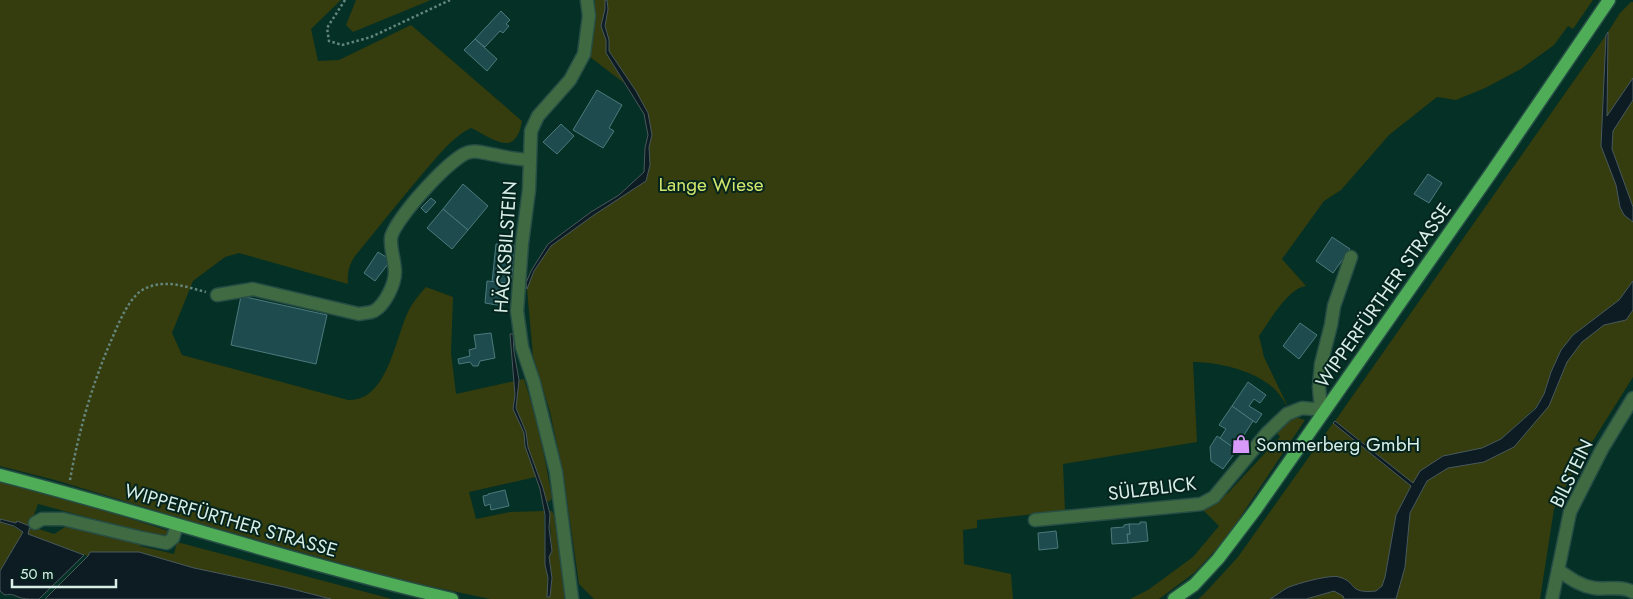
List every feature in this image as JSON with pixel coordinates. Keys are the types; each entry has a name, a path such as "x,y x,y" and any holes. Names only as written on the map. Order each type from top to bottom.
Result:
{"main road":[{"name":"WIPPERFÜRTHER STRASSE","path":"1174,599 1194,586 1218,559 1256,509 1323,409 1485,181 1609,0"},
{"name":"WIPPERFÜRTHER STRASSE","path":"0,475 383,583 452,599"}],"street":[{"name":"HÄCKSBILSTEIN","path":"572,599 556,472 534,383 522,347 517,311 531,131 538,116 570,80 584,54 589,16 587,0"},
{"path":"217,295 253,289 359,314 373,312 383,303 395,273 391,236 399,220 438,175 457,158 468,152 479,151 514,159 530,160"},
{"path":"1323,409 1319,387 1321,364 1334,306 1352,257"},
{"name":"BILSTEIN","path":"1552,599 1570,512 1602,449 1633,398"},
{"name":"SÜLZBLICK","path":"1036,520 1201,504 1214,497 1267,433 1287,414 1302,408 1323,409"},
{"path":"35,523 42,519 63,519 167,543 173,538 177,525"},
{"path":"1558,570 1578,583 1593,588 1622,588 1633,592"}],"path":[{"path":"345,0 327,28 329,41 342,46 370,37 450,0"},
{"path":"68,493 85,409 98,370 126,307 145,288 169,282 217,295"}],"green space":[{"path":"0,0 341,0 311,29 318,61 339,60 411,25 522,121 517,136 508,143 495,140 471,128 451,142 415,182 355,256 349,269 348,284 239,253 225,257 193,281 172,333 182,355 348,400 361,398 372,391 381,380 394,352 408,312 426,287 453,297 451,353 456,394 515,381 513,409 524,433 525,446 536,477 469,492 476,519 510,512 544,511 545,565 548,578 547,596 550,597 552,578 549,557 552,551 549,511 552,511 566,592 564,599 490,599 401,580 187,520 55,480 0,466"},
{"path":"356,0 431,0 353,32 346,25"},
{"path":"595,0 605,0 601,26 606,40 606,53 624,83 590,57 594,34"},
{"name":"Lange Wiese","path":"607,0 1593,0 1573,29 1568,26 1554,45 1521,69 1485,88 1456,100 1437,97 1389,135 1341,190 1324,201 1282,259 1306,286 1299,288 1286,299 1259,336 1264,357 1288,407 1274,388 1263,380 1244,371 1223,365 1193,362 1197,442 1063,464 1065,511 977,520 977,528 963,530 964,564 1011,574 1013,599 594,599 579,584 563,473 550,412 533,356 527,289 534,271 551,246 646,181 650,165 649,147 652,135 648,113 636,91 609,51 609,40 605,26 608,9"},
{"path":"1633,2 1633,78 1606,117 1608,32 1620,13"},
{"path":"1606,35 1601,146 1616,185 1620,207 1624,215 1633,222 1633,281 1619,300 1573,335 1561,350 1544,394 1536,407 1501,439 1482,448 1443,456 1413,483 1335,421"},
{"path":"1633,100 1633,207 1612,149 1613,131"},
{"path":"1633,310 1633,377 1572,474 1554,509 1540,599 1396,599 1405,567 1410,513 1427,481 1448,468 1484,462 1549,406 1567,362 1582,342 1604,325 1626,320"},
{"path":"524,379 537,423 552,498 546,502 543,488 528,447 526,432 516,408 519,380"},
{"path":"1295,417 1305,420 1225,540 1194,573 1159,599 1130,599 1148,590 1193,557 1219,526 1203,510 1228,493 1280,437 1275,430"},
{"path":"1333,423 1411,486 1396,515 1382,586 1376,591 1364,592 1355,590 1348,581 1331,577 1288,587 1270,599 1198,599 1238,557"},
{"path":"0,481 87,505 169,531 165,537 161,537 38,504 30,526 0,519"},
{"path":"0,522 23,532 0,571"},
{"path":"70,524 141,543 140,546 174,554 177,542 392,599 331,599 194,568 88,556 27,534 30,526 54,534"},
{"path":"1335,591 1343,596 1344,599 1306,599"}],"shaded area":[{"path":"605,0 607,0 608,9 605,26 609,40 609,51 636,91 648,113 652,135 649,147 650,165 646,181 551,246 534,271 527,289 526,283 531,271 548,244 591,212 619,195 644,172 645,148 648,135 644,114 606,53 606,40 601,26"},
{"path":"1608,32 1607,116 1633,78 1633,100 1613,131 1612,149 1633,207 1633,222 1624,215 1620,207 1616,185 1601,146 1606,35"},
{"path":"1633,281 1633,310 1626,320 1604,325 1582,342 1567,362 1549,406 1514,447 1484,462 1448,468 1427,481 1410,513 1405,567 1396,599 1344,599 1343,596 1334,591 1306,599 1270,599 1291,586 1335,576 1345,579 1361,591 1376,591 1382,586 1396,515 1411,486 1333,423 1335,421 1413,483 1420,471 1443,456 1482,448 1501,439 1536,408 1544,394 1561,350 1573,335 1619,300"},
{"path":"510,334 513,334 519,380 516,408 526,432 528,447 550,514 549,528 552,551 549,557 552,578 550,597 547,597 545,515 540,489 525,446 524,433 513,409 515,395"},
{"path":"0,519 16,523 17,521 30,526 28,534 84,555 39,599 5,595 0,591 0,571 23,532 14,526 0,522"},
{"path":"90,552 139,552 194,568 331,599 45,599"}],"building":[{"path":"501,11 510,20 506,24 509,26 503,33 500,31 485,47 475,39"},
{"path":"475,39 497,59 487,71 464,50"},
{"path":"597,90 622,105 609,128 614,131 603,148 573,130"},
{"path":"561,124 574,136 557,154 543,142"},
{"path":"1428,174 1442,183 1429,203 1414,194"},
{"path":"463,184 488,206 468,230 443,209"},
{"path":"431,198 436,202 426,213 421,208"},
{"path":"443,209 468,230 452,249 427,228"},
{"path":"1332,237 1350,249 1333,273 1316,261"},
{"path":"496,244 515,246 511,284 492,282"},
{"path":"378,252 391,260 375,281 364,273"},
{"path":"487,281 507,283 503,306 485,303"},
{"path":"241,296 327,315 316,364 231,345"},
{"path":"1300,323 1317,335 1299,359 1283,346"},
{"path":"491,333 495,358 480,361 478,366 473,366 470,362 459,364 458,359 470,356 469,350 476,348 474,335"},
{"path":"1248,382 1266,395 1260,403 1254,399 1249,406 1262,414 1256,423 1232,406"},
{"path":"1232,406 1253,421 1235,449 1220,438 1226,429 1219,425"},
{"path":"1217,436 1237,450 1223,469 1211,461 1210,447"},
{"path":"505,490 509,506 491,510 490,504 485,506 483,496"},
{"path":"1140,522 1146,522 1148,541 1128,543 1127,534 1130,534 1129,524 1140,524"},
{"path":"1129,524 1130,534 1127,534 1128,543 1112,544 1111,528 1124,527 1124,525"},
{"path":"1056,531 1058,548 1039,550 1038,533"}],"place":[{"name":"Sommerberg GmbH","path":"1241,444"}]}
